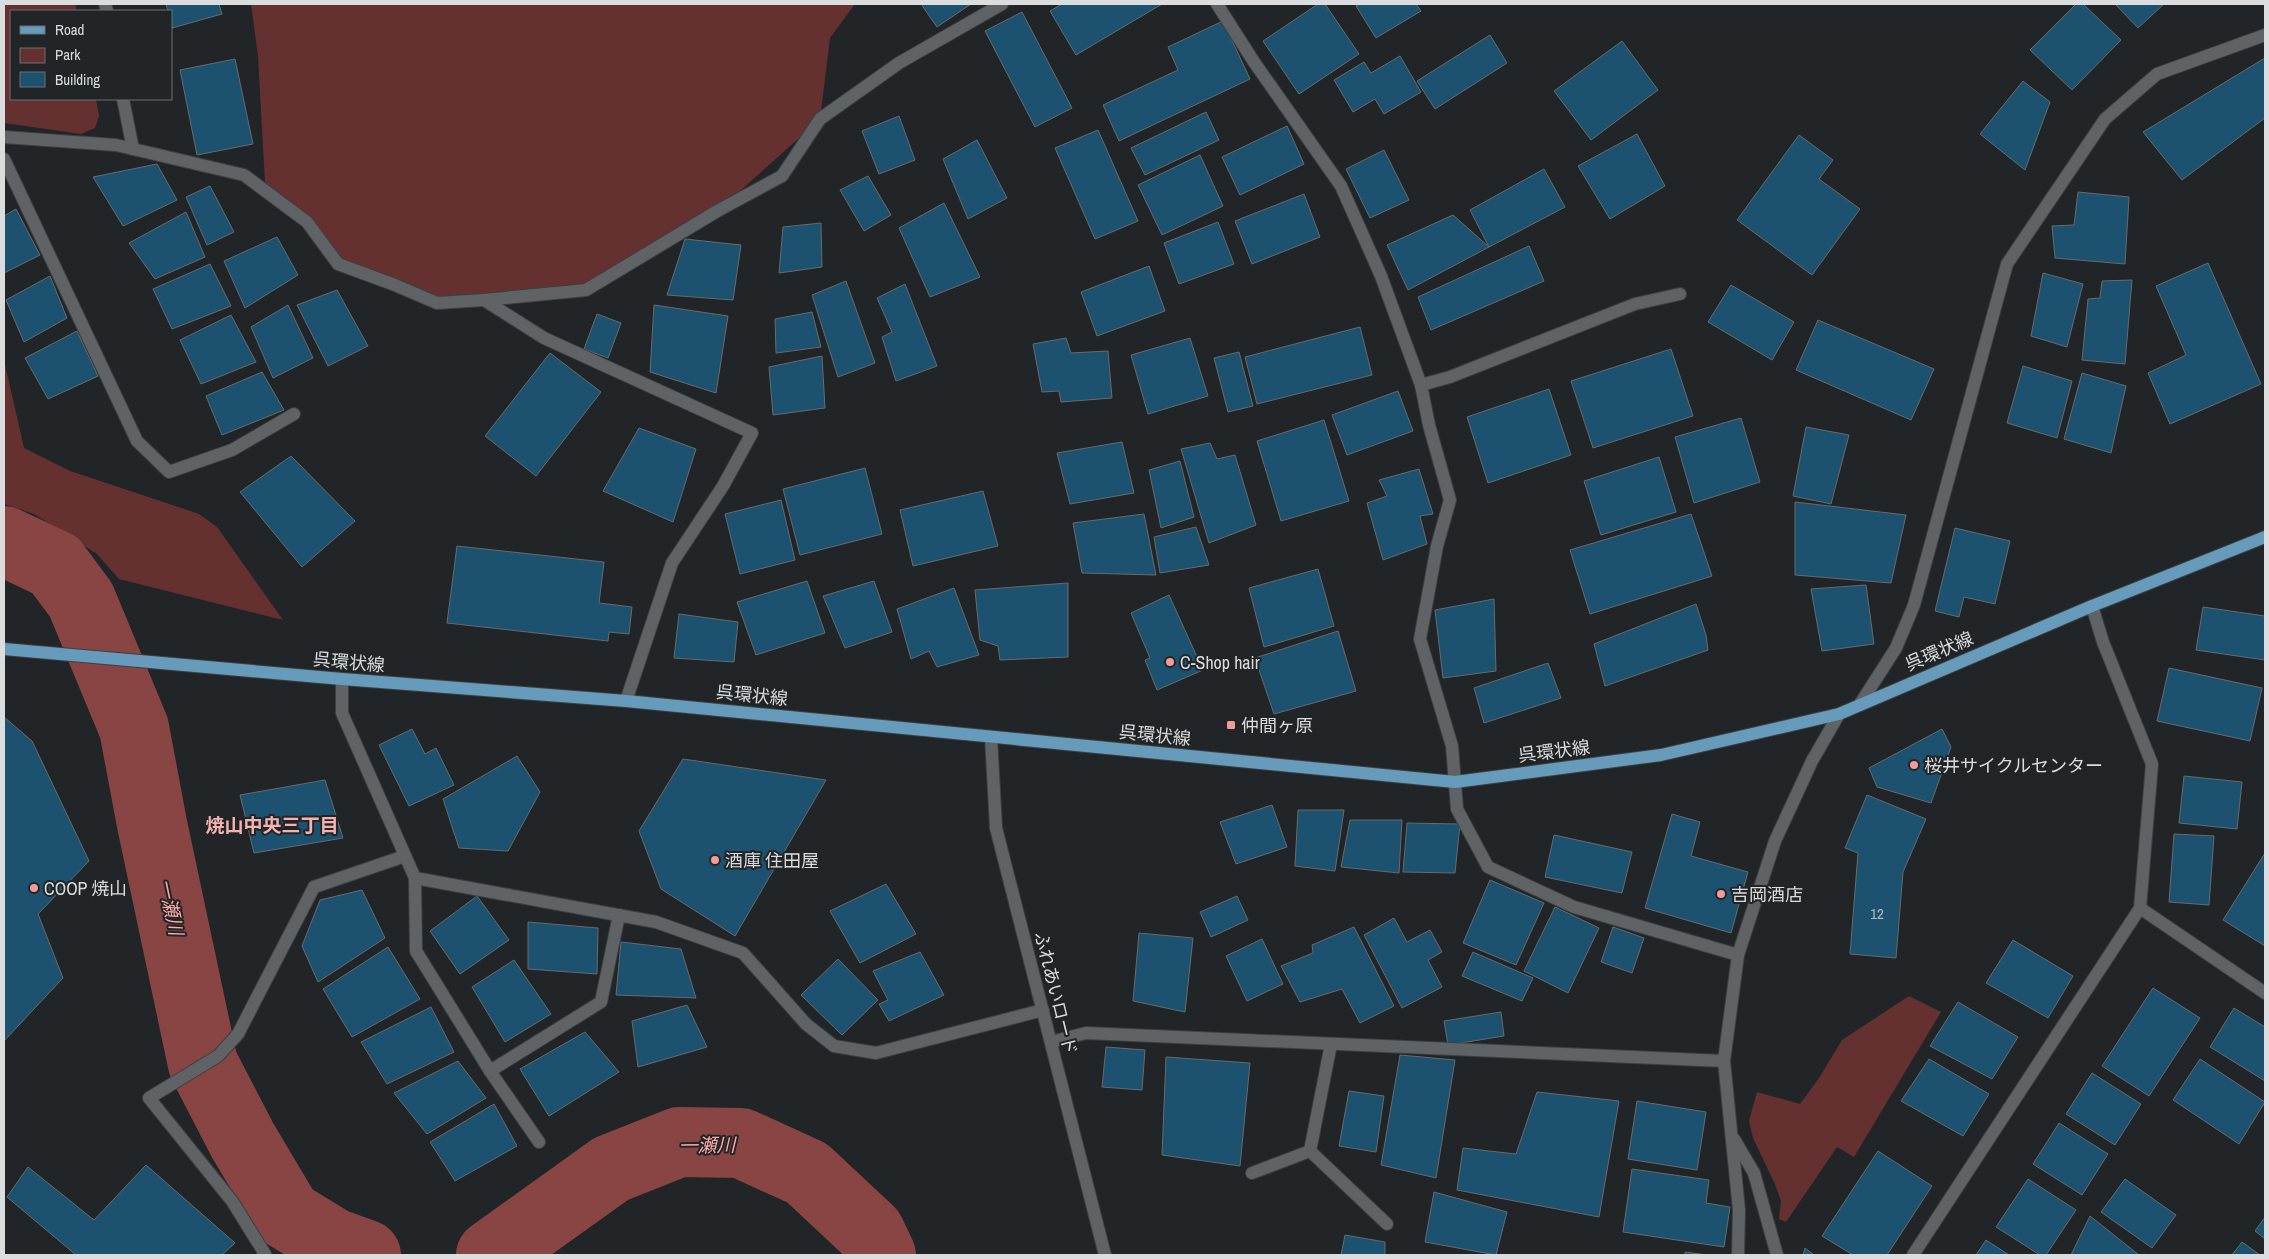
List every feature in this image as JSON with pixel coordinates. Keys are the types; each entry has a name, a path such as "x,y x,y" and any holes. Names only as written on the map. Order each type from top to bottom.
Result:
{"main road":[{"name":"呉環状線","path":"4,649 342,679 626,701 1455,782 1661,755 1840,714 2092,606 2265,537"}],"street":[{"path":"4,137 116,145 244,175 307,222 338,264 395,284 437,303 586,290 719,210 782,176 820,118 899,63 1002,4"},
{"path":"1217,4 1254,62 1341,186 1381,276 1421,385 1429,426 1450,500 1436,546 1420,639 1452,746 1458,809 1488,867 1574,907 1738,955"},
{"path":"1860,704 1896,648 1914,605 2008,264 2105,119 2157,74 2265,35"},
{"path":"123,100 133,149"},
{"path":"4,159 137,441 169,472 232,450 294,414"},
{"path":"1421,385 1450,377 1635,304 1680,294"},
{"path":"484,300 544,338 752,433 723,486 672,563 626,701"},
{"path":"1913,1255 2140,908 2152,764 2103,642 2092,606"},
{"path":"342,679 342,713 415,878 416,951 490,1071 539,1142"},
{"path":"1738,1255 1739,1210 1724,1061 1738,955 1775,841 1812,760 1840,714"},
{"name":"ふれあいロード","path":"990,736 996,828 1105,1255"},
{"path":"263,1255 265,1254 232,1201 149,1098 218,1056 238,1034 314,887 405,856"},
{"path":"415,878 656,922 743,953 806,1024 834,1046 876,1052 1043,1010"},
{"path":"2140,908 2265,994"},
{"path":"490,1071 601,1002 619,915"},
{"path":"1051,1042 1086,1034 1724,1061"},
{"path":"1310,1151 1331,1044"},
{"path":"1732,1135 1754,1173 1777,1255"},
{"path":"1252,1173 1310,1151"},
{"path":"1310,1151 1388,1224"}],"green space":[{"path":"4,4 75,4 77,10 10,10 10,100 96,100 99,116 95,128 81,134 4,123"},
{"path":"251,4 855,4 830,38 820,119 719,210 586,290 437,303 338,264 265,182 258,56"},
{"path":"4,360 24,448 70,471 199,514 217,527 283,620 119,579 97,554 34,514 4,504"},
{"path":"1909,996 1941,1012 1854,1157 1837,1147 1786,1222 1779,1219 1781,1201 1753,1138 1749,1121 1757,1092 1800,1104 1819,1078 1842,1040"}],"building":[{"path":"166,4 219,4 222,14 172,28 172,10 168,10"},
{"path":"921,4 971,4 937,27"},
{"path":"1062,4 1162,4 1076,55 1050,11"},
{"path":"1318,4 1325,4 1359,54 1299,94 1263,41"},
{"path":"1360,4 1416,4 1421,11 1376,38 1356,6"},
{"path":"2076,4 2083,4 2121,40 2072,90 2030,50"},
{"path":"2115,4 2164,4 2138,28"},
{"path":"1022,12 1072,108 1035,127 985,31"},
{"path":"1223,21 1250,79 1119,141 1103,105 1178,70 1168,47"},
{"path":"1490,35 1507,63 1435,109 1417,81"},
{"path":"1622,41 1658,90 1591,140 1554,91"},
{"path":"1400,56 1421,92 1384,114 1375,99 1353,112 1334,80 1364,62 1371,73"},
{"path":"2265,58 2265,118 2182,180 2143,132"},
{"path":"235,59 253,144 197,155 180,70"},
{"path":"2023,81 2050,102 2025,170 1980,134"},
{"path":"1206,112 1219,140 1145,175 1131,148"},
{"path":"899,116 915,160 879,174 862,131"},
{"path":"1287,126 1304,164 1240,195 1222,157"},
{"path":"1098,130 1138,221 1095,239 1055,148"},
{"path":"1637,134 1665,186 1610,219 1578,166"},
{"path":"1799,135 1833,160 1819,179 1860,209 1812,275 1737,220"},
{"path":"977,140 1007,198 968,219 943,159"},
{"path":"1384,150 1409,200 1370,218 1346,169"},
{"path":"1200,155 1223,206 1162,235 1138,185"},
{"path":"157,164 177,200 123,226 93,177"},
{"path":"1544,169 1565,207 1489,247 1470,210"},
{"path":"868,176 891,215 864,231 840,190"},
{"path":"210,186 234,232 207,245 186,197"},
{"path":"2078,192 2129,197 2125,264 2055,258 2052,226 2074,225"},
{"path":"1304,194 1320,237 1252,264 1235,221"},
{"path":"944,203 980,277 930,297 899,228"},
{"path":"16,209 40,255 4,273 4,216"},
{"path":"186,212 205,257 155,279 129,243"},
{"path":"1453,215 1489,247 1408,290 1387,245"},
{"path":"1218,222 1234,264 1179,284 1164,243"},
{"path":"821,223 822,267 779,273 783,227"},
{"path":"277,237 298,275 245,308 224,261"},
{"path":"685,239 741,245 733,300 667,295"},
{"path":"1529,246 1544,281 1431,330 1418,297"},
{"path":"2208,263 2261,384 2170,424 2148,373 2186,355 2156,286"},
{"path":"210,264 231,306 172,329 153,289"},
{"path":"1149,266 1165,311 1097,336 1081,292"},
{"path":"2043,273 2083,284 2067,347 2031,336"},
{"path":"50,276 67,318 24,342 6,300"},
{"path":"2132,280 2125,364 2082,360 2088,299 2100,298 2102,281"},
{"path":"846,281 875,363 838,377 812,295"},
{"path":"905,284 937,366 896,381 882,337 892,332 877,298"},
{"path":"1731,285 1794,322 1772,360 1708,322"},
{"path":"337,290 368,346 328,366 297,305"},
{"path":"288,305 313,358 273,378 251,327"},
{"path":"654,305 728,316 716,393 650,372"},
{"path":"812,312 821,347 776,353 775,319"},
{"path":"597,314 621,323 608,358 584,349"},
{"path":"231,315 256,362 201,384 180,340"},
{"path":"1818,320 1934,369 1911,420 1796,370"},
{"path":"1360,327 1372,375 1257,404 1245,357"},
{"path":"77,331 98,376 48,399 25,358"},
{"path":"1066,338 1071,353 1108,351 1112,398 1061,402 1059,391 1042,392 1033,344"},
{"path":"1190,338 1208,396 1148,414 1131,355"},
{"path":"1671,349 1693,416 1593,448 1571,381"},
{"path":"1239,352 1253,406 1228,412 1214,358"},
{"path":"550,353 601,392 536,476 485,436"},
{"path":"822,356 825,408 773,415 769,367"},
{"path":"2023,366 2072,381 2057,438 2007,423"},
{"path":"262,372 284,410 222,435 206,396"},
{"path":"2082,373 2126,386 2111,453 2064,439"},
{"path":"1549,389 1571,455 1488,483 1467,417"},
{"path":"1398,391 1413,431 1347,455 1332,415"},
{"path":"1741,418 1760,482 1694,503 1675,437"},
{"path":"1324,420 1349,501 1281,521 1257,441"},
{"path":"1806,427 1849,435 1831,504 1793,496"},
{"path":"639,428 696,449 673,522 603,491"},
{"path":"1122,442 1134,493 1070,504 1057,453"},
{"path":"1210,443 1217,459 1235,455 1256,525 1209,543 1181,449"},
{"path":"291,456 355,521 302,567 240,492"},
{"path":"1659,457 1676,512 1601,535 1584,481"},
{"path":"1180,461 1194,517 1161,528 1149,470"},
{"path":"865,468 882,534 800,555 783,489"},
{"path":"1419,469 1433,514 1420,516 1427,544 1383,560 1367,503 1387,496 1379,480"},
{"path":"983,491 998,546 913,566 900,510"},
{"path":"781,500 795,560 740,574 725,514"},
{"path":"1795,502 1906,515 1891,583 1795,575"},
{"path":"1144,514 1156,575 1082,573 1073,523"},
{"path":"1691,514 1712,576 1590,614 1570,550"},
{"path":"1196,527 1209,565 1160,573 1154,537"},
{"path":"1955,528 2010,541 1995,604 1964,597 1959,617 1935,611"},
{"path":"457,546 604,562 599,603 632,607 629,634 609,632 608,641 447,623"},
{"path":"1318,569 1334,626 1264,647 1249,588"},
{"path":"807,581 825,633 756,655 737,602"},
{"path":"874,581 892,632 845,648 823,596"},
{"path":"1068,583 1068,657 1000,660 998,646 980,640 975,590"},
{"path":"1866,585 1874,644 1822,651 1811,589"},
{"path":"954,588 979,655 937,667 929,651 911,659 897,609"},
{"path":"1169,595 1203,670 1157,690 1145,660 1150,658 1131,613"},
{"path":"1494,599 1496,671 1443,678 1435,610"},
{"path":"1696,604 1706,635 1708,650 1605,686 1594,644"},
{"path":"2203,607 2265,616 2265,660 2196,650"},
{"path":"679,614 738,622 734,662 674,658"},
{"path":"1338,631 1356,691 1274,714 1255,658"},
{"path":"1548,663 1561,698 1484,723 1474,688"},
{"path":"2169,668 2262,688 2250,741 2157,721"},
{"name":"COOP 焼山","path":"4,717 32,741 89,861 38,914 63,978 4,1041"},
{"path":"412,729 425,754 436,748 454,785 409,806 379,745"},
{"path":"1942,729 1951,747 1931,803 1877,787 1869,768"},
{"path":"517,756 540,792 508,851 459,848 443,799"},
{"name":"酒庫 住田屋","path":"683,759 826,780 735,936 661,889 639,831"},
{"path":"2184,776 2242,782 2237,829 2179,823"},
{"path":"325,780 343,838 254,853 240,795"},
{"path":"1867,795 1926,819 1903,872 1896,958 1850,954 1858,853 1845,848"},
{"path":"1272,805 1287,847 1236,864 1220,822"},
{"path":"1298,810 1344,810 1335,871 1295,866"},
{"path":"1672,814 1700,822 1691,856 1748,872 1731,933 1645,908"},
{"path":"1350,820 1402,820 1399,873 1341,867"},
{"path":"1407,823 1460,824 1455,873 1403,872"},
{"path":"2174,834 2214,836 2209,905 2169,902"},
{"path":"1554,835 1632,852 1622,893 1545,877"},
{"path":"2265,853 2265,946 2223,920"},
{"path":"1490,880 1544,903 1516,965 1463,943"},
{"path":"886,884 916,934 860,963 830,911"},
{"path":"362,890 385,938 318,982 302,946 320,900"},
{"path":"477,896 509,940 460,974 430,931"},
{"path":"1237,896 1248,920 1211,937 1200,912"},
{"path":"1555,907 1599,928 1568,993 1524,971"},
{"path":"1394,918 1407,942 1430,930 1442,952 1428,960 1442,987 1402,1008 1364,935"},
{"path":"528,922 598,928 597,974 528,969"},
{"path":"1354,927 1394,1006 1360,1023 1342,989 1300,1002 1281,966 1313,953 1312,945"},
{"path":"1613,927 1644,938 1632,973 1601,962"},
{"path":"1139,933 1193,938 1185,1012 1133,1001"},
{"path":"1262,939 1283,984 1247,1001 1226,956"},
{"path":"2013,940 2073,976 2048,1018 1986,983"},
{"path":"621,942 681,949 696,998 616,995"},
{"path":"388,947 420,999 352,1037 323,989"},
{"path":"920,952 944,995 889,1021 879,1004 888,1000 873,971"},
{"path":"1473,952 1533,978 1522,1001 1462,976"},
{"path":"838,959 878,1000 842,1035 801,995"},
{"path":"514,960 551,1014 505,1042 472,987"},
{"path":"2153,988 2200,1018 2149,1096 2102,1066"},
{"path":"1958,1002 2018,1037 1992,1079 1930,1046"},
{"path":"687,1005 707,1047 638,1067 632,1021"},
{"path":"431,1007 454,1052 387,1084 361,1042"},
{"path":"2234,1008 2265,1027 2265,1081 2210,1047"},
{"path":"1501,1012 1504,1036 1448,1045 1444,1021"},
{"path":"585,1032 619,1072 549,1116 520,1069"},
{"path":"1106,1047 1145,1050 1142,1090 1102,1087"},
{"path":"1400,1055 1455,1060 1436,1178 1381,1165"},
{"path":"1166,1057 1250,1063 1240,1166 1162,1155"},
{"path":"1929,1059 1989,1094 1963,1136 1901,1101"},
{"path":"2200,1059 2265,1102 2239,1144 2173,1100"},
{"path":"458,1061 486,1098 427,1134 394,1093"},
{"path":"2092,1073 2141,1104 2115,1145 2066,1114"},
{"path":"1349,1091 1384,1096 1376,1152 1339,1146"},
{"path":"1537,1092 1619,1101 1599,1217 1457,1190 1463,1148 1516,1154"},
{"path":"1637,1101 1706,1112 1697,1170 1628,1159"},
{"path":"494,1104 517,1146 455,1181 430,1142"},
{"path":"2059,1123 2108,1154 2082,1195 2033,1164"},
{"path":"1878,1151 1932,1186 1887,1255 1853,1255 1822,1236"},
{"path":"146,1165 235,1243 222,1255 76,1255 7,1197 28,1167 94,1220"},
{"path":"1632,1169 1709,1180 1706,1203 1730,1207 1724,1247 1623,1232"},
{"path":"2028,1179 2076,1210 2046,1255 2040,1255 1996,1227"},
{"path":"2125,1179 2176,1215 2152,1248 2101,1212"},
{"path":"1434,1192 1507,1212 1496,1255 1425,1242"},
{"path":"2090,1216 2139,1255 2071,1255"},
{"path":"2265,1217 2265,1239 2255,1231"},
{"path":"1345,1235 1385,1242 1385,1255 1341,1255"},
{"path":"1986,1240 2009,1255 1976,1255"},
{"path":"2242,1242 2260,1255 2232,1255"},
{"path":"1805,1248 1814,1255 1803,1255"},
{"path":"1685,1252 1707,1255 1685,1255"}],"waterway":[{"name":"一瀬川","path":"4,541 55,565 81,600 134,728 152,824 203,1064 243,1141 287,1215 333,1243 366,1255"},
{"name":"一瀬川","path":"491,1255 611,1169 679,1142 741,1143 807,1173 870,1232 881,1255"}],"place":[{"name":"C-Shop hair","path":"1170,662"},
{"name":"仲間ヶ原","path":"1231,725"},
{"name":"桜井サイクルセンター","path":"1914,765"},
{"name":"酒庫 住田屋","path":"715,860"},
{"name":"COOP 焼山","path":"34,888"},
{"name":"吉岡酒店","path":"1721,894"}],"district":[{"name":"焼山中央三丁目","path":"272,825"}]}
